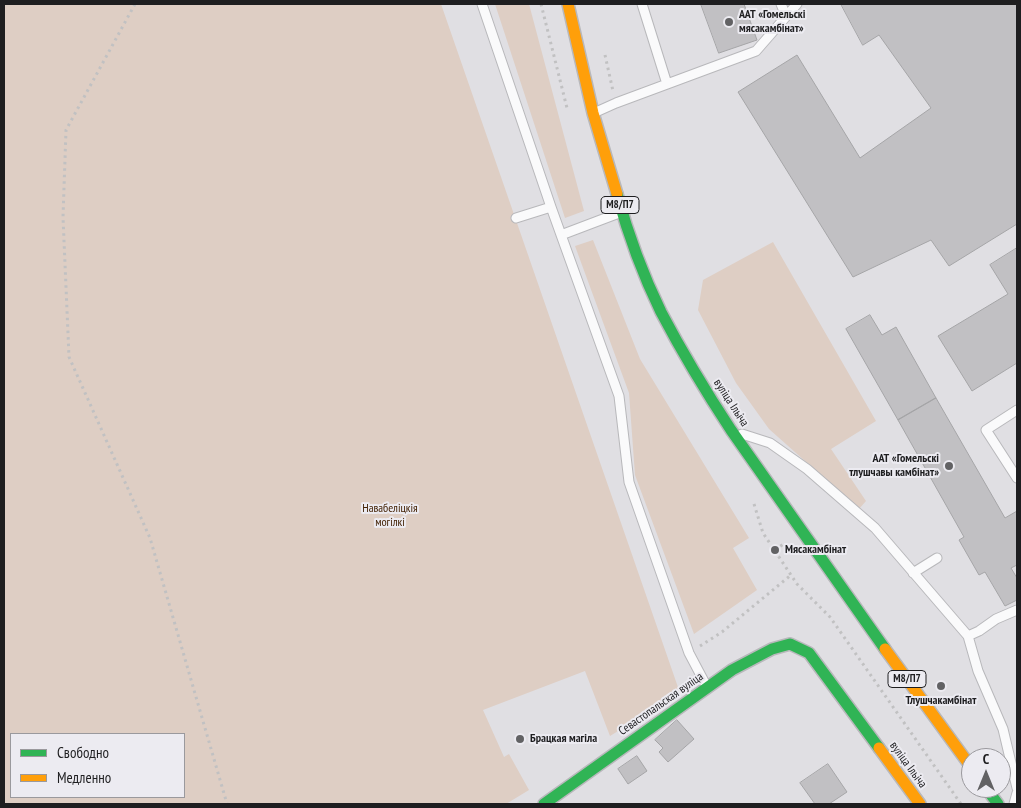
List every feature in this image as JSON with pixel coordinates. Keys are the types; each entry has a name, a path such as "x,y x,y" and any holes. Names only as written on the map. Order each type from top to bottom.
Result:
{"main road":[{"name":"вуліца Ільіча","path":"568,4 593,113 622,212 636,252 661,311 706,393 731,430 843,590 961,753"},
{"name":"вуліца Ільіча","path":"772,649 790,644 809,652 920,804"},
{"name":"Севастопальская вуліца","path":"544,804 732,670 772,649"}],"lane":[{"path":"482,4 551,207 620,396 629,482 689,653 708,688"},
{"path":"642,4 667,84"},
{"path":"781,4 786,16"},
{"path":"593,113 756,51 798,4"},
{"path":"516,218 551,207"},
{"path":"561,235 622,212"},
{"path":"1017,410 986,430 1017,478"},
{"path":"731,430 770,443 807,469 875,528 968,636 978,671 1003,729 1017,788"},
{"path":"914,573 937,558"},
{"path":"968,636 979,631 996,618 1017,610"},
{"path":"1014,804 1017,793"}],"path":[{"path":"135,4 66,130 63,217 69,357 150,538 227,804"},
{"path":"604,50 616,103"},
{"path":"763,533 797,584 830,617 961,804"},
{"path":"689,653 722,632 791,575"}],"green space":[{"name":"Навабеліцкія могілкі","path":"4,4 441,4 680,693 610,736 585,671 483,710 504,757 509,754 529,790 506,804 4,804"},
{"path":"495,4 529,4 584,211 565,218"},
{"path":"593,240 640,359 749,538 733,548 757,590 694,634 635,475 629,393 575,246"},
{"path":"773,242 876,421 831,449 866,501 859,509 769,429 736,383 698,310 703,280"}],"building":[{"name":"ААТ «Гомельскі мясакамбінат»","path":"701,4 744,4 757,40 719,53"},
{"path":"841,4 1017,4 1017,224 949,266 931,240 853,277 738,92 797,55 860,158 931,108 879,35 863,45"},
{"path":"1017,248 1017,363 972,391 938,336 1008,294 990,265"},
{"path":"870,315 882,335 896,327 936,398 898,420 846,329"},
{"name":"ААТ «Гомельскі тлушчавы камбінат»","path":"936,398 1005,518 1017,511 1017,565 1011,568 1017,578 1017,600 1005,606 985,572 979,575 959,540 964,537 898,420"},
{"path":"677,720 694,739 668,762 659,752 663,748 655,740"},
{"path":"637,756 647,771 628,784 618,769"},
{"path":"828,764 847,792 829,804 815,804 800,783"}],"traffic: fast":[{"path":"617,194 648,284 694,372 731,430 885,649"},
{"path":"544,804 732,670 772,649 790,644 809,653 879,748"},
{"path":"994,798 998,804"}],"traffic: slow":[{"path":"568,4 593,113 617,194"},
{"path":"885,649 961,753"},
{"path":"879,748 920,804"}],"place":[{"name":"ААТ «Гомельскі мясакамбінат»","path":"729,22"},
{"name":"ААТ «Гомельскі тлушчавы камбінат»","path":"949,466"},
{"name":"Мясакамбінат","path":"775,550"},
{"name":"Тлушчакамбінат","path":"941,686"},
{"name":"Брацкая магіла","path":"520,739"}]}
